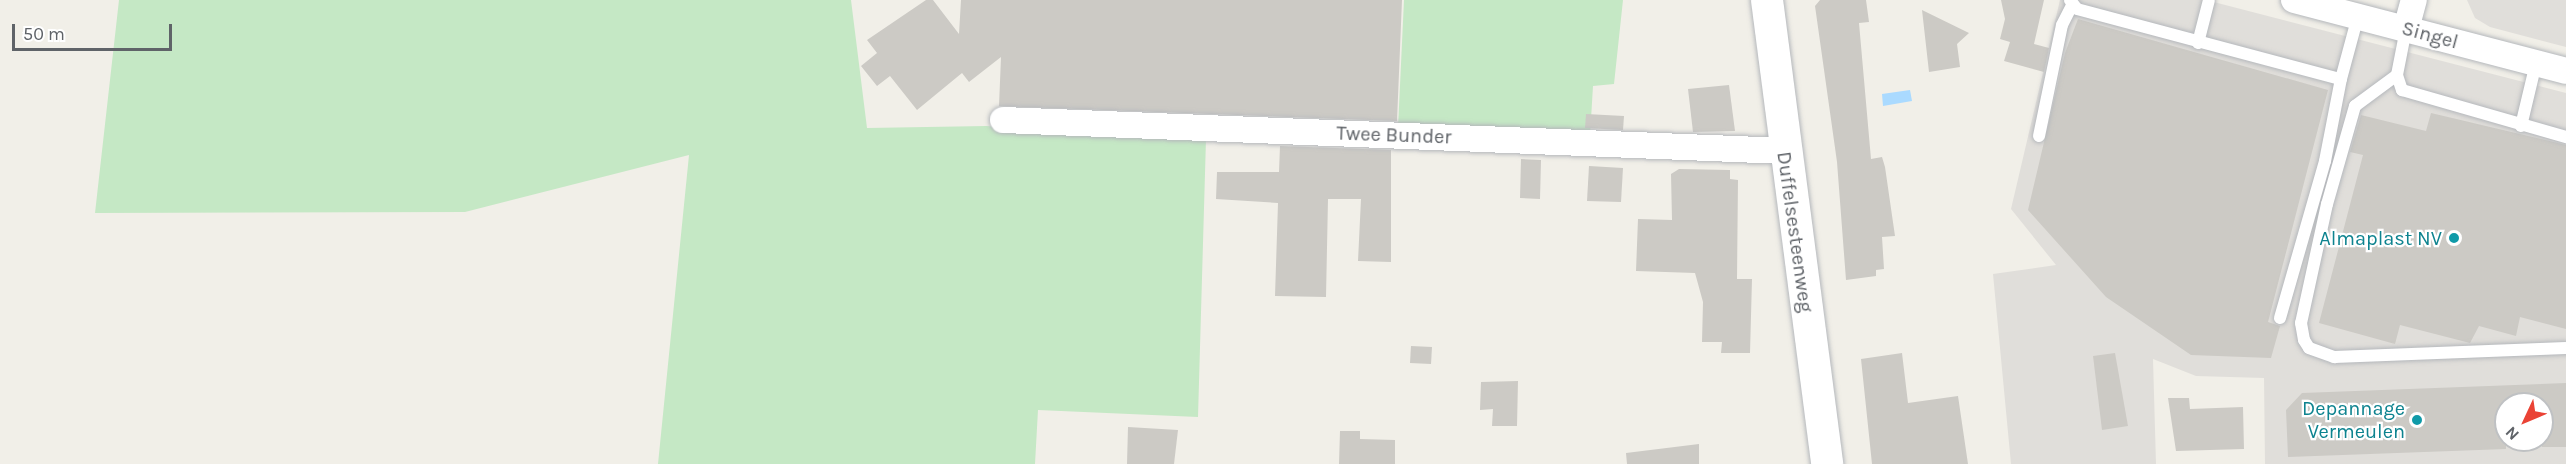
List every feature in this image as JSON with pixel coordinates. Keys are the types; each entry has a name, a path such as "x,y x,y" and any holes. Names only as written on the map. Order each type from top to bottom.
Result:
{"street":[{"name":"Duffelsesteenweg","path":"1767,0 1784,151 1827,464"},
{"path":"2406,29 2414,0"},
{"name":"Singel","path":"2305,1 2566,70"},
{"name":"Twee Bunder","path":"1004,120 1784,151"}],"lane":[{"path":"2198,43 2209,0"},
{"path":"2039,136 2062,25 2071,2 2198,43 2340,79"},
{"path":"2280,318 2325,161 2340,79 2358,16"},
{"path":"2406,29 2397,75 2402,90 2521,126 2566,137"},
{"path":"2521,126 2536,63"},
{"path":"2397,75 2355,106 2327,204 2301,323 2304,340 2309,348 2334,357 2566,348"}],"shaded area":[{"path":"2060,0 2206,0 2566,93 2566,464 2265,464 2264,378 2196,376 2153,359 2156,464 2011,464 1993,274 2056,265 2011,209"},
{"path":"2467,0 2566,0 2566,47 2490,27 2475,18"}],"green space":[{"path":"119,0 851,0 867,128 986,126 1206,139 1198,417 1038,410 1035,464 658,464 689,155 465,212 95,213"},
{"path":"1404,0 1623,0 1614,84 1593,86 1590,136 1398,128"}],"water":[{"path":"1910,90 1912,101 1883,106 1882,94"}],"building":[{"path":"926,0 933,0 959,34 961,0 1402,0 1397,121 999,106 1001,57 969,82 962,73 917,110 890,76 877,86 861,66 877,53 867,40"},
{"path":"1820,0 1866,0 1869,22 1859,23 1871,159 1882,157 1895,236 1882,237 1884,269 1876,270 1876,276 1846,280 1837,162 1815,6"},
{"path":"2001,0 2044,0 2034,44 2049,48 2044,72 2004,61 2010,42 2000,39 2005,19"},
{"path":"1922,10 1969,33 1957,44 1960,67 1929,72"},
{"path":"2078,19 2328,90 2268,322 2280,326 2271,358 2191,355 2106,297 2028,210 2065,53"},
{"path":"1729,85 1735,131 1693,132 1688,89"},
{"name":"Almaplast NV","path":"2431,113 2566,145 2566,329 2520,317 2516,336 2479,326 2470,343 2400,325 2395,344 2319,323 2363,155 2350,152 2361,115 2426,131"},
{"path":"1586,114 1624,116 1623,130 1585,128"},
{"path":"1280,146 1391,150 1391,262 1358,261 1361,199 1328,199 1326,297 1275,296 1278,203 1216,199 1217,172 1279,172"},
{"path":"1521,159 1541,160 1540,199 1520,198"},
{"path":"1589,166 1623,168 1621,202 1587,201"},
{"path":"1679,169 1730,170 1730,179 1738,180 1737,279 1752,279 1750,353 1721,353 1722,342 1702,342 1703,302 1695,273 1636,271 1638,219 1672,220 1671,174"},
{"path":"1411,346 1432,347 1431,364 1410,363"},
{"path":"1902,353 1908,403 1958,396 1968,464 1872,464 1861,359"},
{"path":"2115,353 2128,426 2102,430 2093,356"},
{"path":"1518,381 1517,426 1492,426 1493,409 1480,410 1481,382"},
{"path":"2566,383 2566,447 2554,447 2554,392 2494,392 2494,449 2288,457 2286,410 2302,393"},
{"path":"2168,398 2189,398 2190,409 2243,407 2244,449 2176,451"},
{"path":"1128,427 1178,430 1174,464 1127,464"},
{"path":"1340,431 1360,431 1360,439 1395,440 1395,464 1339,464"},
{"path":"1699,444 1699,464 1627,464 1626,453"}],"place":[{"name":"Almaplast NV","path":"2454,238"},
{"name":"Depannage Vermeulen","path":"2417,420"}]}
